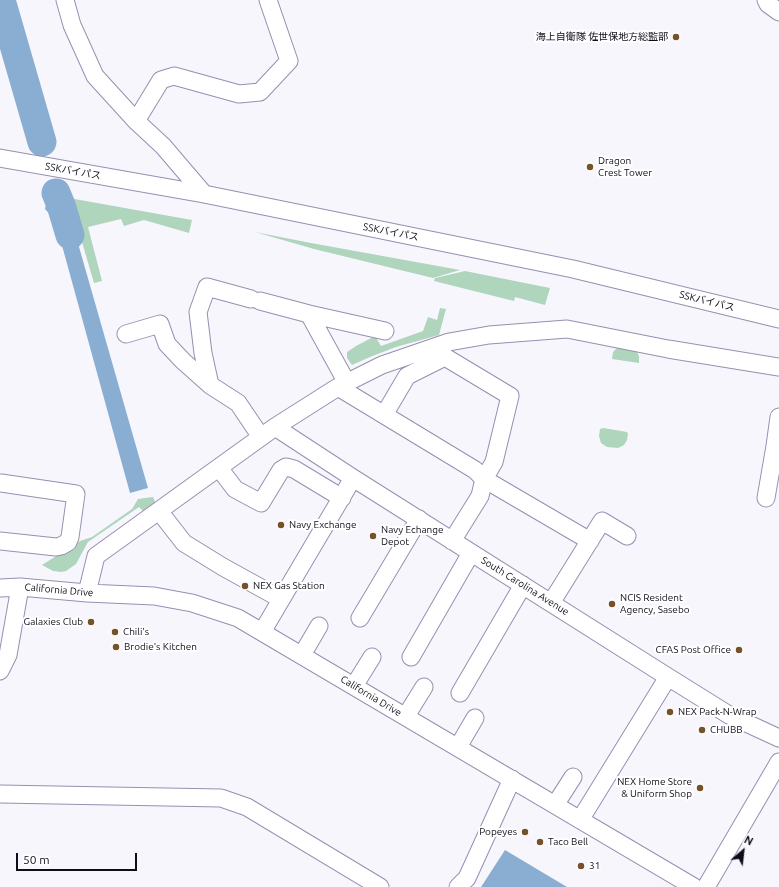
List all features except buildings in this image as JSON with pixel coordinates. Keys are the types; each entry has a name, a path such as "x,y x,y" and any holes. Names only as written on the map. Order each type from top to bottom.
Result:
{"street":[{"path":"64,0 72,25 95,76 136,121 163,146 204,194"},
{"path":"136,121 161,80 174,76 239,94 260,92 289,61 268,0"},
{"path":"766,0 768,4 779,12"},
{"name":"SSKバイパス","path":"0,158 204,194 573,269 779,319"},
{"path":"210,385 203,353 198,312 207,287 309,314 385,331"},
{"path":"309,314 342,385 384,415 474,470 484,479 590,540"},
{"path":"126,334 160,324 167,344 183,361 210,385 238,403 261,437"},
{"path":"87,593 96,556 275,426 342,385 382,366 449,342 482,336 567,329 668,349 779,367"},
{"path":"384,415 408,376 445,357 510,396 494,462 484,479 480,496 452,541"},
{"path":"401,359 408,376"},
{"path":"766,498 777,446 779,417"},
{"name":"South Carolina Avenue","path":"275,426 353,478 668,677 729,714 779,738"},
{"path":"219,468 235,489 261,503 281,470 286,467 294,469 342,498"},
{"path":"262,632 353,478"},
{"path":"0,541 56,547 68,542 70,538 76,494 1,483"},
{"path":"159,511 184,543 279,603"},
{"path":"360,618 418,519"},
{"path":"551,603 602,521 627,536"},
{"path":"411,657 471,553"},
{"path":"0,581 20,587"},
{"path":"460,693 523,585"},
{"path":"0,588 20,587"},
{"path":"0,671 8,655 20,587"},
{"name":"California Drive","path":"20,587 87,593 154,596 192,603 238,618 694,887"},
{"path":"302,655 319,626"},
{"path":"354,686 372,657"},
{"path":"580,820 668,677"},
{"path":"406,716 424,687"},
{"path":"458,747 475,718"},
{"path":"706,887 779,762"},
{"path":"555,805 573,777"},
{"path":"458,887 467,878 512,779"},
{"path":"0,794 221,798 247,807 380,887"}],"green space":[{"path":"69,198 192,220 189,233 144,220 124,226 121,219 88,227 102,281 94,283"},
{"path":"255,232 460,270 433,278 314,249"},
{"path":"465,271 550,288 545,305 515,297 514,301 434,281 435,278"},
{"path":"440,308 446,309 439,335 396,347 352,365 347,358 347,352 375,336 381,346 423,331 428,317 437,320"},
{"path":"622,346 631,348 637,352 639,356 639,363 612,359 613,352"},
{"path":"603,428 627,432 627,440 624,445 618,448 607,447 601,443 599,436 600,429"},
{"path":"153,497 156,504 144,512 139,507 88,542 76,564 66,571 53,571 42,565 80,541 92,537 132,509 138,499"}],"water":[{"path":"51,198 65,198 148,488 130,493 55,220 45,209 47,200"},
{"path":"505,850 567,887 481,887"}],"waterway":[{"path":"1,0 42,142"},
{"path":"56,193 70,235"}],"place":[{"name":"海上自衛隊 佐世保地方総監部","path":"676,37"},
{"name":"Dragon Crest Tower","path":"590,167"},
{"name":"Navy Exchange","path":"281,525"},
{"name":"Navy Echange Depot","path":"373,536"},
{"name":"NEX Gas Station","path":"245,586"},
{"name":"NCIS Resident Agency, Sasebo","path":"612,604"},
{"name":"Galaxies Club","path":"91,622"},
{"name":"Chili's","path":"115,632"},
{"name":"Brodie's Kitchen","path":"116,647"},
{"name":"CFAS Post Office","path":"739,650"},
{"name":"NEX Pack-N-Wrap","path":"670,712"},
{"name":"CHUBB","path":"702,730"},
{"name":"NEX Home Store & Uniform Shop","path":"700,788"},
{"name":"Popeyes","path":"525,832"},
{"name":"Taco Bell","path":"540,842"},
{"name":"31","path":"581,866"}]}
